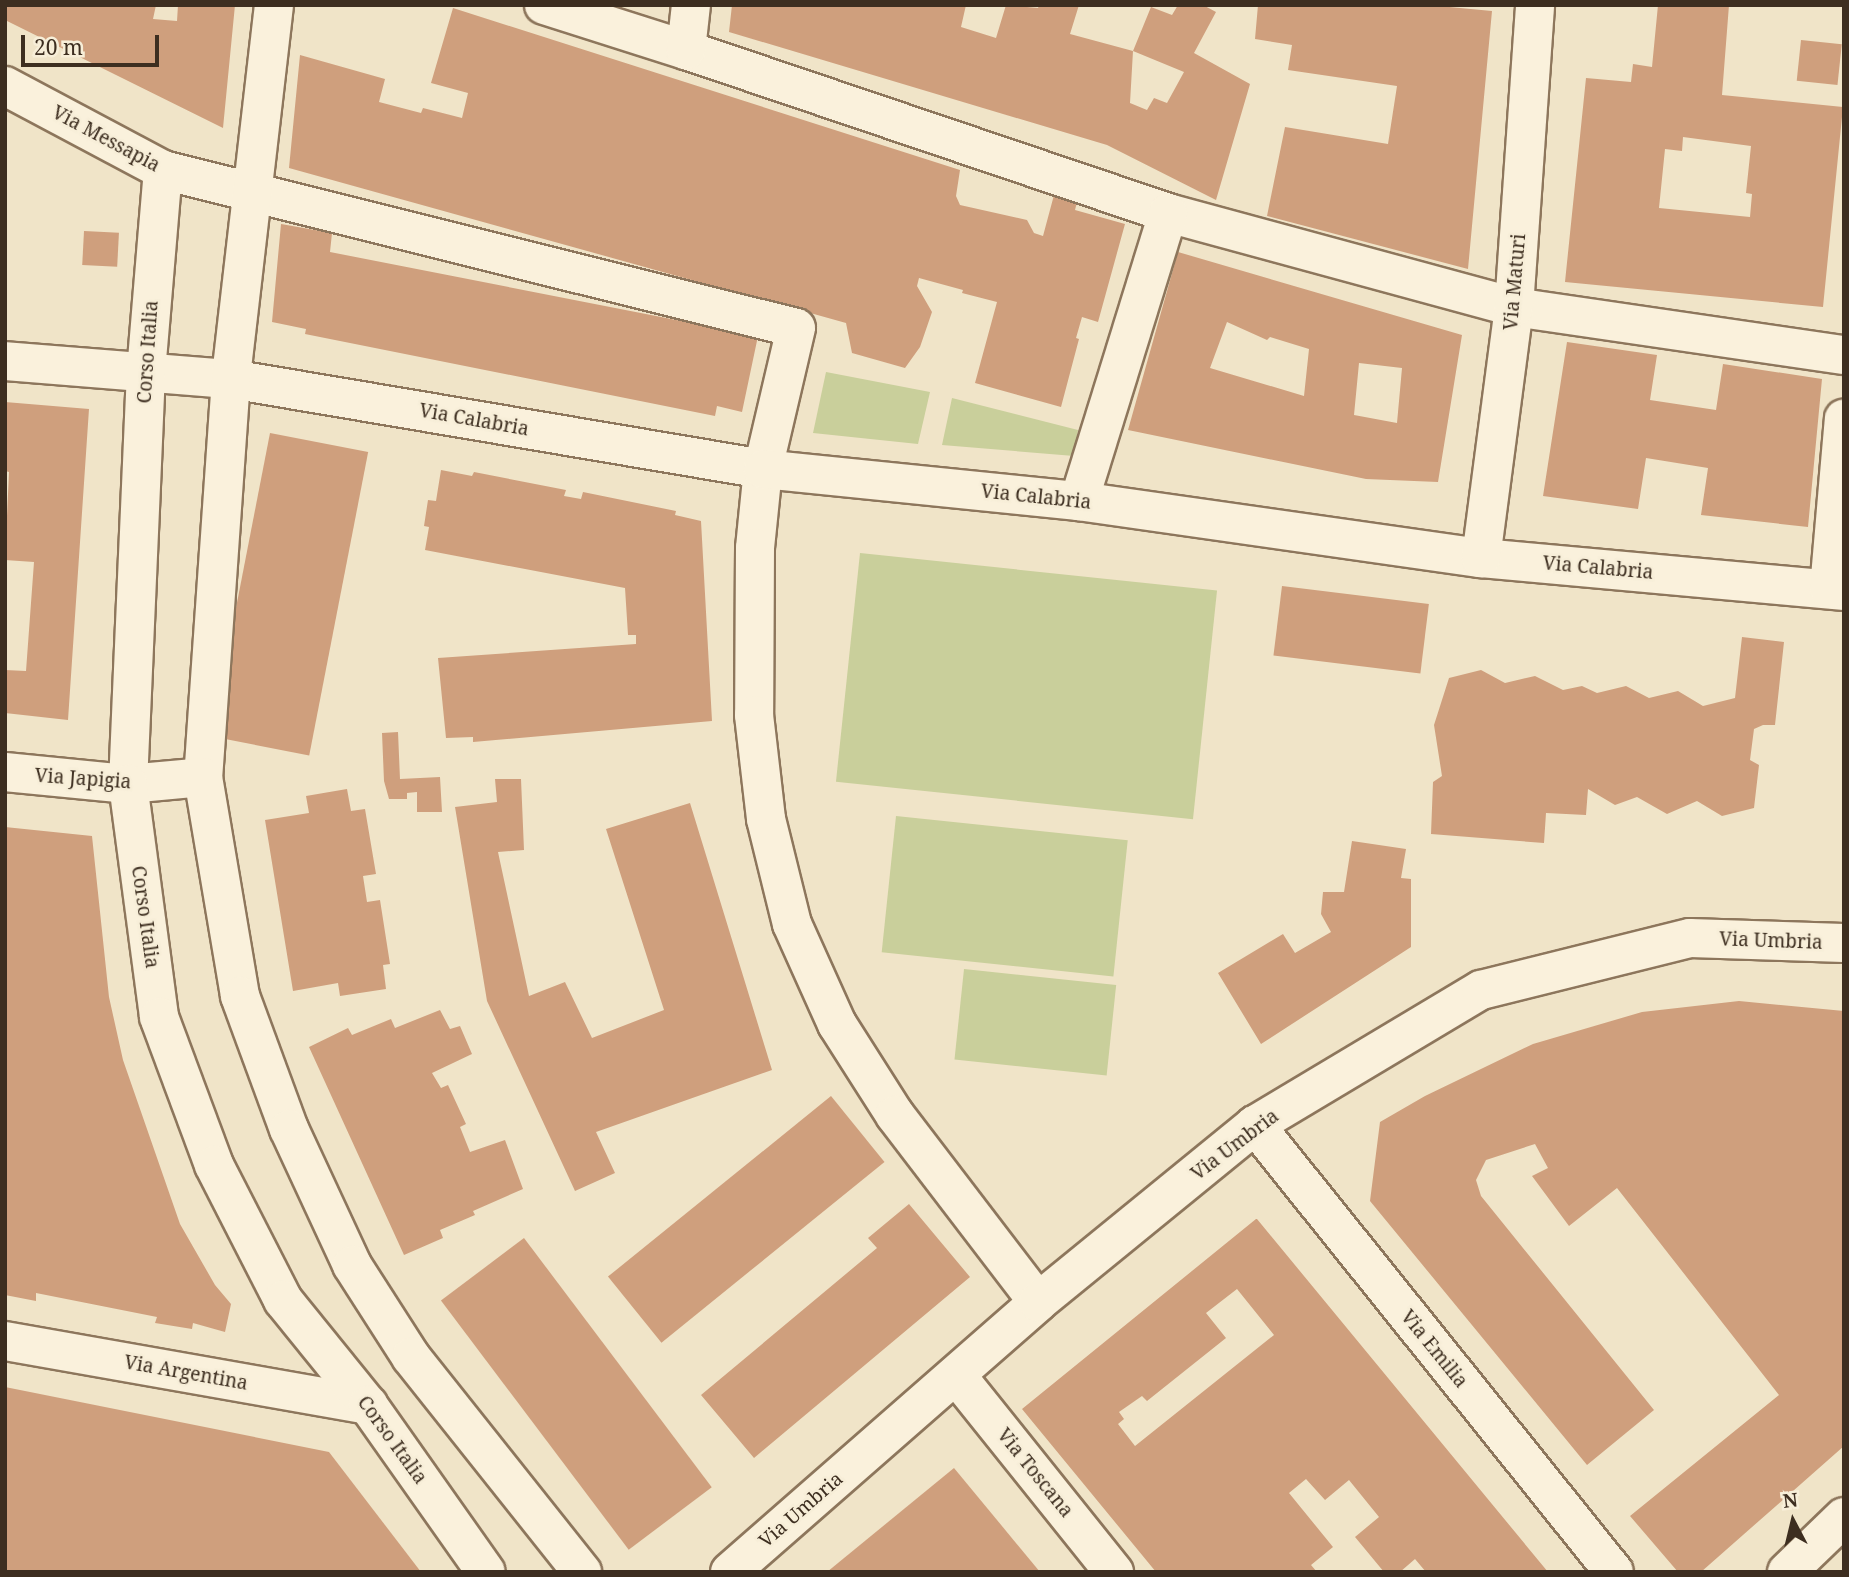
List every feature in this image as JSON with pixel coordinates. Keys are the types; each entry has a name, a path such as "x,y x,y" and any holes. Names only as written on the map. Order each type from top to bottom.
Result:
{"street":[{"path":"274,5 231,379 203,777 240,996 289,1129 352,1265 411,1357 582,1572"},
{"path":"544,5 686,50 1168,213 1514,307 1844,355"},
{"path":"686,50 691,5"},
{"name":"Via Maturi","path":"1481,558 1514,307 1535,5"},
{"name":"Via Messapia","path":"5,86 163,170 796,328 762,469"},
{"name":"Corso Italia","path":"163,170 146,372 128,784 159,1017 214,1165 283,1300 368,1405 486,1572"},
{"path":"1079,501 1168,213"},
{"name":"Via Calabria","path":"5,361 231,379 762,469 1079,501 1481,558 1837,590"},
{"path":"1837,590 1844,419"},
{"path":"762,469 755,548 754,715 766,819 792,924 836,1024 895,1115 1038,1302"},
{"name":"Via Japigia","path":"5,772 128,784 203,777"},
{"name":"Via Umbria","path":"730,1572 1038,1302 1255,1125 1481,990 1690,938 1844,943"},
{"name":"Via Emilia","path":"1255,1125 1614,1572"},
{"name":"Via Argentina","path":"5,1341 368,1405"},
{"name":"Via Toscana","path":"956,1375 1114,1572"},
{"path":"1787,1572 1844,1517"}],"green space":[{"path":"826,372 930,392 918,444 813,433"},
{"path":"952,398 1078,430 1074,456 942,445"},
{"path":"860,553 1217,591 1193,819 836,782"},
{"path":"896,816 1128,840 1113,977 882,952"},
{"path":"964,969 1116,985 1107,1075 954,1060"}],"building":[{"path":"5,5 156,5 153,19 177,21 178,5 235,5 223,128 5,20"},
{"path":"732,5 966,5 961,27 996,38 1006,5 1038,8 1039,5 1079,5 1070,34 1133,51 1151,7 1172,15 1178,5 1203,5 1216,12 1194,53 1250,84 1216,200 1107,145 729,32","holes":["1133,51 1184,72 1167,103 1154,98 1147,110 1130,103"]},
{"path":"1258,5 1428,5 1492,11 1468,269 1267,216 1285,127 1388,144 1397,86 1288,70 1292,45 1255,39"},
{"path":"1658,5 1729,5 1722,95 1843,107 1823,307 1565,282 1586,78 1631,82 1633,64 1652,67","holes":["1683,137 1751,146 1746,193 1752,194 1750,217 1659,208 1665,149 1682,151"]},
{"path":"453,8 960,170 956,196 960,205 1027,220 1034,233 1043,236 1054,195 1077,202 1075,210 1125,224 1098,322 1082,317 1061,407 975,383 997,302 962,293 963,290 919,278 917,286 932,312 920,347 905,368 852,353 846,323 289,168 300,55 385,79 379,102 421,113 423,108 462,118 468,93 431,83"},
{"path":"1801,40 1842,44 1837,85 1797,81"},
{"path":"281,224 332,233 330,252 758,336 742,412 717,406 715,416 305,334 306,329 272,322"},
{"path":"84,231 119,233 117,267 82,265"},
{"path":"1178,252 1462,335 1438,482 1366,479 1128,430","holes":["1227,322 1267,340 1270,337 1309,349 1304,396 1210,368","1359,363 1402,368 1397,423 1354,415"]},
{"path":"1567,342 1657,355 1650,400 1716,410 1723,364 1822,379 1808,527 1701,515 1708,468 1646,458 1638,509 1543,496"},
{"path":"5,402 89,409 68,720 5,713 5,670 26,671 34,562 5,560 9,472 5,471"},
{"path":"270,433 368,452 309,755 211,736"},
{"path":"441,470 472,476 474,472 566,490 564,496 581,499 583,492 676,511 675,515 701,521 712,721 473,742 473,737 446,738 438,658 636,644 636,635 628,635 625,588 425,550 429,527 424,526 428,500 436,501"},
{"path":"1282,586 1429,604 1420,674 1273,655"},
{"path":"1742,637 1784,642 1775,725 1763,725 1754,729 1750,760 1759,765 1754,808 1722,816 1697,801 1667,814 1637,797 1615,805 1588,789 1586,815 1546,813 1544,843 1431,834 1433,782 1442,776 1434,725 1449,678 1481,670 1505,683 1535,676 1563,690 1582,686 1597,693 1626,686 1649,698 1678,691 1703,706 1735,698"},
{"path":"398,732 400,779 440,777 442,812 417,812 417,792 407,793 407,799 389,799 384,781 382,733"},
{"path":"495,779 521,779 524,850 498,852 529,996 565,982 592,1038 664,1010 606,829 690,803 772,1070 596,1132 615,1173 575,1191 487,1001 455,807 497,802"},
{"path":"347,789 351,811 365,809 376,874 363,876 367,902 380,900 390,964 383,965 386,989 340,996 338,983 293,991 265,820 309,813 306,796"},
{"path":"5,827 92,836 109,997 123,1060 180,1224 215,1285 231,1304 225,1332 193,1323 192,1329 155,1323 157,1317 36,1293 36,1301 5,1295"},
{"path":"1352,841 1406,849 1401,878 1411,879 1411,947 1261,1044 1218,973 1283,934 1295,953 1331,932 1321,914 1323,892 1344,892"},
{"path":"1739,1001 1844,1011 1844,1446 1701,1572 1678,1572 1630,1516 1779,1395 1617,1188 1569,1226 1532,1176 1548,1168 1535,1144 1486,1160 1476,1180 1481,1196 1654,1410 1587,1465 1370,1201 1380,1122 1425,1096 1533,1044 1642,1012"},
{"path":"440,1010 450,1029 460,1026 472,1054 432,1073 441,1088 448,1085 466,1124 460,1127 470,1152 505,1140 523,1189 473,1211 475,1215 440,1230 443,1238 404,1255 309,1047 348,1028 352,1035 391,1019 395,1028"},
{"path":"831,1096 884,1162 661,1343 608,1277"},
{"path":"909,1204 970,1277 754,1458 701,1395 877,1248 868,1238"},
{"path":"1257,1219 1548,1572 1426,1572 1415,1559 1400,1572 1384,1572 1355,1537 1379,1517 1349,1480 1325,1500 1306,1479 1289,1493 1333,1547 1311,1565 1317,1572 1156,1572 1022,1409","holes":["1237,1289 1274,1335 1135,1446 1118,1424 1124,1419 1119,1412 1142,1396 1147,1401 1226,1338 1206,1313"]},
{"path":"524,1238 712,1487 629,1550 441,1301"},
{"path":"5,1387 329,1452 421,1572 5,1572"},
{"path":"954,1468 1040,1572 827,1572"}]}
